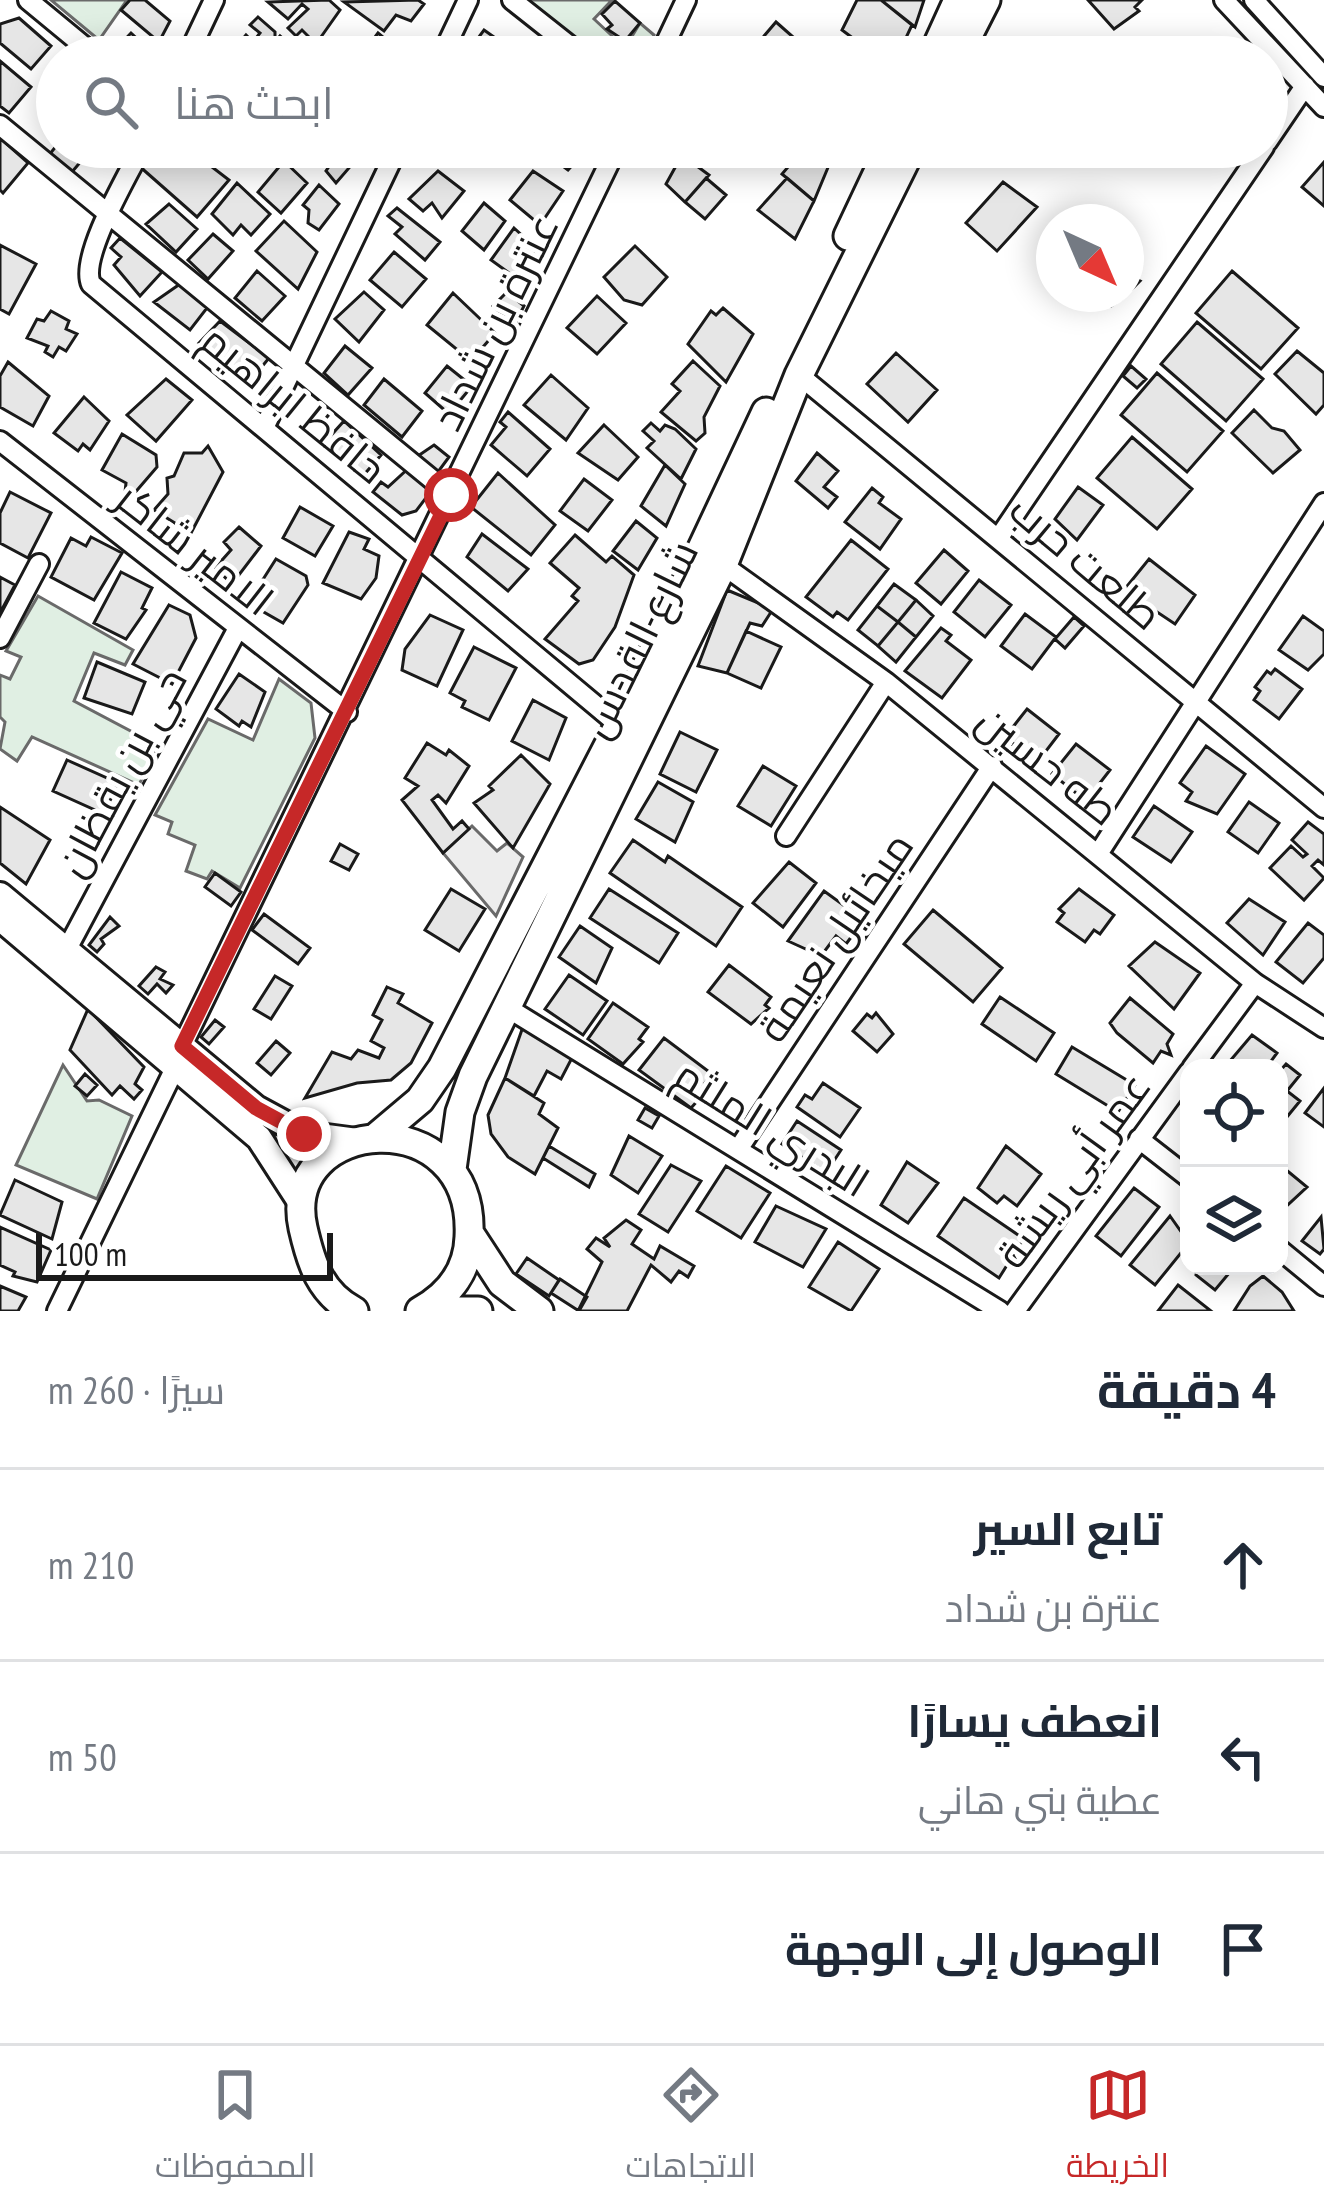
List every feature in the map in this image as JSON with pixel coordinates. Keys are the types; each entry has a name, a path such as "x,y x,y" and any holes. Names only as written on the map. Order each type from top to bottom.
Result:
{"main road":[{"path":"942,36 958,0"},
{"path":"968,36 986,0"},
{"path":"302,1203 314,1170 326,1157 406,1114 432,1085 619,725 880,168"},
{"name":"شارع القدس","path":"452,1169 466,1094 723,565 799,375 902,168"},
{"path":"0,895 67,949 259,1138 302,1203 315,1273 314,1311"},
{"path":"0,918 179,1056 279,1123 304,1134 418,1143 452,1169 470,1234 502,1282 538,1311"},
{"path":"424,1311 461,1272 470,1234"},
{"path":"315,1273 329,1294 354,1311"},
{"path":"424,1311 478,1311"}],"street":[{"path":"28,0 72,36"},
{"path":"197,36 214,0"},
{"path":"450,36 467,0"},
{"path":"512,0 557,36"},
{"path":"669,36 686,0"},
{"path":"1224,0 1258,36"},
{"path":"1254,0 1287,36"},
{"path":"1288,37 1324,77"},
{"path":"1288,68 1324,107"},
{"path":"1288,111 1305,86"},
{"path":"0,125 36,156"},
{"path":"51,168 451,495"},
{"name":"حافظ ابراهيم","path":"131,168 107,216 87,280 619,725"},
{"path":"265,426 388,168"},
{"name":"عنترة بن شداد","path":"57,1311 607,168"},
{"path":"1000,536 1249,168"},
{"name":"طلعت حرب","path":"799,375 1000,536 1324,808"},
{"name":"الامير شاكر","path":"0,442 347,712"},
{"path":"1100,851 1324,503"},
{"path":"0,638 40,564"},
{"name":"طه حسين","path":"723,565 886,682 1100,851 1255,983 1324,1028"},
{"name":"حي بن يقظان","path":"67,949 238,628"},
{"path":"786,836 886,682"},
{"name":"ميخائيل نعيمة","path":"739,1148 992,766"},
{"name":"عمر أبي ريشة","path":"1199,1059 1255,983"},
{"name":"البدري الملثم","path":"506,1007 1000,1311"},
{"name":"عمر أبي ريشة","path":"1015,1311 1180,1085"},
{"path":"1139,1139 1180,1171"},
{"path":"1288,1257 1324,1286"}],"green space":[{"path":"51,0 127,0 102,36 94,36"},
{"path":"525,0 612,0 594,19 612,36 568,36"},
{"path":"640,23 654,36 632,36"},
{"path":"38,596 133,650 125,665 94,653 74,701 157,745 139,785 32,737 17,761 0,749 5,722 0,717 0,675 10,679 21,657 6,651"},
{"path":"279,679 311,703 315,738 240,888 212,871 207,879 186,871 195,845 168,834 172,822 155,815 208,719 253,740"},
{"path":"63,1065 87,1101 99,1100 132,1116 97,1199 16,1165"}],"shaded area":[{"path":"472,826 497,851 507,843 523,857 496,916 443,853"}],"building":[{"path":"130,0 145,0 170,21 162,36 152,36 121,10"},
{"path":"329,0 340,10 322,36 308,36 302,30 296,36 288,28 308,9 302,4 288,19 268,2"},
{"path":"418,0 424,4 411,21 396,15 384,31 344,2"},
{"path":"857,0 881,0 912,25 907,36 850,36 842,30"},
{"path":"881,0 924,0 915,27"},
{"path":"1088,0 1142,0 1135,7 1139,11 1114,29"},
{"path":"615,1 640,23 629,36 618,36 607,29 612,25 602,14"},
{"path":"258,17 275,36 258,36 260,33 250,25"},
{"path":"19,18 40,36 31,69 0,43 0,24"},
{"path":"776,22 792,36 764,36"},
{"path":"0,61 31,87 9,113 0,106"},
{"path":"0,138 28,163 3,193 0,190"},
{"path":"1324,162 1324,206 1302,187"},
{"path":"141,168 213,168 229,180 197,217"},
{"path":"278,168 291,168 307,183 281,213 258,192"},
{"path":"328,168 349,168 336,183"},
{"path":"675,168 700,168 709,175 685,202 666,184"},
{"path":"787,168 828,168 814,201 782,174"},
{"path":"438,171 464,191 442,218 432,203 423,211 409,199"},
{"path":"533,171 563,191 540,225 510,200"},
{"path":"706,178 726,195 705,219 685,202"},
{"path":"787,178 814,201 795,239 758,210"},
{"path":"1003,182 1036,206 997,251 966,223"},
{"path":"237,183 270,214 251,235 241,225 233,235 212,214"},
{"path":"319,185 339,204 319,230 308,223 309,210 303,205"},
{"path":"484,203 505,221 484,250 462,231"},
{"path":"169,204 197,229 176,252 146,224"},
{"path":"397,208 440,242 425,260 395,234 402,227 388,216"},
{"path":"284,221 317,252 298,289 256,251"},
{"path":"514,228 537,249 516,278 491,260"},
{"path":"213,234 233,251 208,279 188,260"},
{"path":"120,238 162,272 140,296 114,265 121,257 111,248"},
{"path":"0,245 36,264 9,314 0,309"},
{"path":"635,246 667,277 642,305 624,300 604,277"},
{"path":"394,252 426,279 402,307 370,280"},
{"path":"257,271 285,296 262,321 235,298"},
{"path":"1232,271 1298,328 1261,369 1196,313"},
{"path":"180,284 207,308 190,330 154,302"},
{"path":"364,292 384,310 359,342 335,319"},
{"path":"507,292 524,306 514,326 493,306"},
{"path":"453,293 495,333 471,361 427,325"},
{"path":"597,296 626,323 597,354 567,328"},
{"path":"723,308 753,334 726,382 688,344 711,311 716,315"},
{"path":"51,311 69,321 66,329 77,334 66,351 59,347 53,357 45,352 48,346 27,338 37,319 44,321"},
{"path":"220,321 269,358 251,380 199,343"},
{"path":"1197,322 1263,379 1226,421 1161,364"},
{"path":"345,346 372,368 348,395 324,373"},
{"path":"1297,351 1324,373 1324,405 1316,414 1275,374"},
{"path":"896,353 937,390 908,422 867,384"},
{"path":"693,361 720,386 704,417 705,433 696,441 661,412 680,391 672,384"},
{"path":"8,362 49,396 33,426 0,407 0,376"},
{"path":"447,366 472,386 449,414 425,393"},
{"path":"1131,366 1146,379 1137,388 1123,376"},
{"path":"1157,373 1223,431 1187,472 1121,415"},
{"path":"551,375 588,408 566,440 524,405"},
{"path":"166,379 192,400 156,441 127,415"},
{"path":"384,379 422,411 402,437 364,405"},
{"path":"84,397 109,421 90,450 83,444 78,451 54,433"},
{"path":"1254,410 1272,428 1284,431 1300,450 1273,473 1232,433"},
{"path":"508,412 550,449 527,476 491,445 506,427 500,422"},
{"path":"344,421 381,455 362,477 325,442"},
{"path":"651,423 660,431 665,425 675,429 696,449 681,479 647,448 654,441 643,431"},
{"path":"604,425 638,457 618,480 578,453"},
{"path":"122,434 156,455 157,467 132,496 125,492 126,483 102,470"},
{"path":"1132,437 1192,489 1157,529 1097,478"},
{"path":"434,445 449,457 435,476 415,458"},
{"path":"208,446 223,472 191,533 154,510 168,494 167,478 174,476 184,453 202,453"},
{"path":"817,453 838,471 824,487 837,497 828,508 796,481"},
{"path":"665,465 685,484 666,526 641,506"},
{"path":"411,466 435,486 416,511 402,515 373,492 381,482 388,487"},
{"path":"498,473 555,525 531,555 471,507"},
{"path":"584,479 612,500 588,531 560,511"},
{"path":"1078,487 1103,505 1077,540 1055,519"},
{"path":"872,488 883,497 879,503 901,519 880,549 845,522"},
{"path":"10,492 51,513 28,558 0,543 0,513"},
{"path":"300,507 333,526 315,556 283,538"},
{"path":"636,521 657,538 638,570 613,551"},
{"path":"239,527 261,546 232,584 215,568 231,550 224,542"},
{"path":"349,532 369,539 364,549 379,556 376,578 361,599 323,583"},
{"path":"482,534 528,569 508,591 467,557"},
{"path":"575,535 606,562 612,556 634,575 615,627 593,660 579,664 545,639 578,601 572,596 579,588 550,563"},
{"path":"91,537 122,553 94,600 51,577 71,538 86,546"},
{"path":"851,540 888,569 848,620 837,612 833,617 806,597"},
{"path":"944,550 968,571 941,604 916,583"},
{"path":"276,559 306,576 308,585 283,623 248,603"},
{"path":"1149,559 1195,595 1175,624 1124,590"},
{"path":"121,572 152,588 142,608 146,610 126,639 94,623"},
{"path":"0,577 15,585 0,613"},
{"path":"979,580 1011,605 985,637 954,612"},
{"path":"894,584 916,600 898,622 877,606"},
{"path":"727,590 773,609 762,626 750,623 727,673 698,666"},
{"path":"916,600 933,616 916,637 898,622"},
{"path":"169,605 190,615 196,638 172,684 133,664"},
{"path":"877,606 898,622 878,646 858,630"},
{"path":"1025,614 1056,637 1032,669 1001,646"},
{"path":"430,615 463,630 437,686 402,670 405,649"},
{"path":"1303,616 1324,631 1324,654 1308,670 1279,650"},
{"path":"1074,617 1084,626 1065,648 1055,639"},
{"path":"898,622 916,637 896,662 878,646"},
{"path":"941,628 951,635 946,641 971,660 942,698 905,671"},
{"path":"746,631 781,647 761,688 727,673"},
{"path":"474,647 516,668 489,720 462,707 465,701 450,693"},
{"path":"97,662 145,682 132,714 84,698"},
{"path":"1275,669 1302,689 1279,719 1254,700 1260,691 1255,687 1267,671 1271,674"},
{"path":"239,674 265,692 251,727 242,721 239,726 216,709"},
{"path":"533,700 566,718 549,760 512,741"},
{"path":"1027,709 1059,734 1033,768 1009,750 1014,744 1005,737"},
{"path":"680,732 717,750 696,792 660,774"},
{"path":"427,743 446,755 449,750 469,766 446,803 438,795 432,800 453,829 462,821 469,829 443,853 402,800 418,786 405,778"},
{"path":"1076,744 1110,770 1086,801 1052,774"},
{"path":"1206,746 1245,774 1217,814 1186,801 1192,792 1180,783"},
{"path":"521,755 550,784 513,848 474,803 493,790 489,786"},
{"path":"67,760 118,783 104,814 53,791"},
{"path":"763,766 796,786 771,826 738,806"},
{"path":"658,782 693,802 675,842 636,819"},
{"path":"1249,802 1279,823 1258,853 1228,832"},
{"path":"1154,806 1192,832 1171,862 1133,837"},
{"path":"0,807 50,840 26,884 0,863"},
{"path":"1308,822 1324,834 1324,865 1318,860 1312,866 1324,878 1304,900 1270,868 1291,846 1303,857 1307,854 1292,840"},
{"path":"633,840 665,862 668,856 742,907 716,946 610,873"},
{"path":"340,844 358,854 349,870 331,861"},
{"path":"789,862 816,883 783,927 753,903"},
{"path":"215,873 241,892 231,906 205,887"},
{"path":"451,889 485,909 459,951 425,930"},
{"path":"609,889 678,933 659,963 590,918"},
{"path":"1079,889 1114,915 1100,934 1094,930 1085,942 1057,922 1064,913 1059,909"},
{"path":"824,891 864,920 846,944 836,936 821,956 788,941"},
{"path":"1249,899 1285,922 1263,955 1227,923"},
{"path":"933,910 1002,968 973,1002 904,944"},
{"path":"264,914 310,948 298,964 252,930"},
{"path":"110,917 119,926 101,939 104,944 97,952 89,945"},
{"path":"1308,923 1324,935 1324,958 1303,983 1276,962"},
{"path":"580,926 612,948 596,983 559,957"},
{"path":"1155,942 1200,973 1174,1009 1129,966"},
{"path":"729,965 771,997 765,1005 769,1008 751,1024 708,992"},
{"path":"156,967 165,972 160,979 173,985 166,993 157,984 148,994 139,986"},
{"path":"569,975 607,1001 583,1035 545,1009"},
{"path":"275,976 292,986 271,1019 254,1009"},
{"path":"387,987 403,994 398,1003 432,1023 411,1063 391,1080 357,1083 305,1098 332,1052 351,1059 358,1050 379,1058 384,1048 371,1041 382,1020 373,1015"},
{"path":"1000,997 1054,1033 1036,1061 982,1024"},
{"path":"1130,998 1173,1034 1167,1044 1171,1055 1161,1051 1153,1063 1117,1033 1110,1023"},
{"path":"613,1003 648,1027 639,1039 643,1042 623,1064 588,1039"},
{"path":"88,1009 144,1067 135,1084 142,1090 134,1099 120,1086 112,1095 70,1050"},
{"path":"876,1013 893,1034 877,1052 853,1031 867,1014 872,1018"},
{"path":"215,1020 224,1027 209,1044 201,1037"},
{"path":"525,1021 574,1054 561,1079 547,1071 534,1096 505,1078"},
{"path":"1252,1035 1277,1053 1273,1059 1232,1059"},
{"path":"664,1038 712,1074 705,1083 710,1087 691,1108 639,1070"},
{"path":"276,1041 290,1053 271,1075 257,1063"},
{"path":"1072,1047 1135,1085 1118,1112 1056,1074"},
{"path":"1288,1066 1300,1075 1288,1090"},
{"path":"85,1074 97,1085 87,1096 75,1086"},
{"path":"505,1078 544,1103 539,1114 558,1128 535,1174 508,1157 491,1134 488,1115"},
{"path":"823,1083 860,1108 840,1137 797,1107 805,1095 812,1099"},
{"path":"1324,1088 1324,1127 1305,1113"},
{"path":"1288,1092 1300,1101 1288,1116"},
{"path":"645,1108 659,1116 652,1128 638,1120"},
{"path":"797,1121 841,1150 826,1173 782,1144"},
{"path":"629,1136 662,1156 638,1193 611,1175"},
{"path":"549,1146 595,1174 589,1187 543,1158"},
{"path":"1006,1146 1041,1174 1017,1206 1004,1196 997,1203 978,1188"},
{"path":"907,1162 938,1183 908,1223 881,1205"},
{"path":"671,1165 701,1181 668,1232 639,1214"},
{"path":"726,1166 770,1193 741,1238 697,1211"},
{"path":"1288,1171 1307,1187 1288,1205"},
{"path":"15,1180 62,1202 52,1239 0,1215"},
{"path":"1134,1188 1159,1207 1121,1256 1096,1236"},
{"path":"964,1198 1024,1239 1013,1255 1018,1264 1009,1262 999,1278 938,1236"},
{"path":"776,1206 826,1229 803,1267 755,1242"},
{"path":"1170,1216 1180,1230 1180,1254 1155,1285 1130,1265"},
{"path":"1321,1217 1324,1249 1320,1254 1302,1241"},
{"path":"626,1220 641,1230 632,1244 654,1259 660,1246 694,1266 688,1277 679,1271 671,1282 651,1265 627,1311 578,1311 602,1262 587,1249 596,1238 610,1247 604,1238"},
{"path":"0,1227 51,1250 37,1282 13,1276 15,1272 0,1265"},
{"path":"838,1242 879,1269 851,1311 809,1287"},
{"path":"527,1258 559,1280 549,1296 516,1274"},
{"path":"1196,1275 1228,1275 1215,1290"},
{"path":"1263,1276 1282,1292 1294,1311 1234,1311 1250,1286"},
{"path":"560,1279 587,1297 579,1311 551,1293"},
{"path":"1178,1285 1211,1311 1158,1311"},
{"path":"0,1286 26,1297 18,1311 0,1311"}],"route":[{"path":"304,1134 256,1108 182,1046 451,495"}]}
